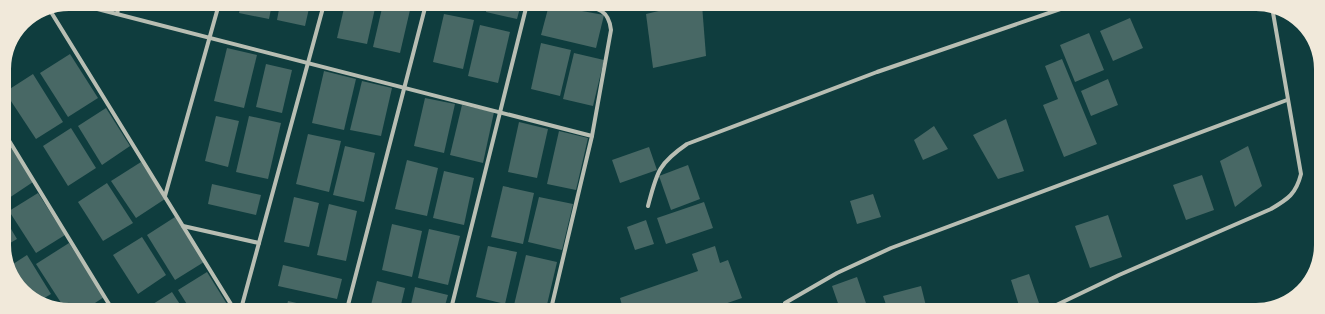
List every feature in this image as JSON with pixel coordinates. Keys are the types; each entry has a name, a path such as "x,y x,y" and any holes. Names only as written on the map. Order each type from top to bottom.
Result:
{"street":[{"path":"105,11 500,111 592,136"},
{"path":"165,196 217,11"},
{"path":"243,303 322,11"},
{"path":"349,303 424,11"},
{"path":"452,303 525,11"},
{"path":"552,303 592,136 612,30 610,19 601,11"},
{"path":"648,206 657,174 669,156 687,144 877,72 1055,11"},
{"path":"52,14 230,303"},
{"path":"1061,303 1119,275 1271,209 1285,200 1298,188 1301,174 1273,14"},
{"path":"785,303 837,273 891,248 1287,100"},
{"path":"11,144 108,303"},
{"path":"183,226 259,243"}],"building":[{"path":"239,11 271,11 269,19 239,13"},
{"path":"279,11 308,11 305,26 277,20"},
{"path":"343,11 374,11 367,44 337,38"},
{"path":"381,11 410,11 400,53 373,47"},
{"path":"486,11 519,11 517,19"},
{"path":"547,11 582,11 604,15 596,48 541,35"},
{"path":"659,11 702,11 706,56 653,68 646,14"},
{"path":"444,14 474,20 463,69 433,62"},
{"path":"1130,18 1143,48 1113,61 1100,31"},
{"path":"480,25 510,32 498,83 468,76"},
{"path":"1089,33 1104,70 1075,82 1060,45"},
{"path":"541,43 571,50 560,96 531,89"},
{"path":"227,48 257,55 244,108 214,101"},
{"path":"574,53 604,60 593,106 563,99"},
{"path":"70,54 98,98 68,117 40,73"},
{"path":"1062,59 1097,144 1064,157 1043,105 1058,99 1045,66"},
{"path":"266,64 292,70 282,113 256,107"},
{"path":"324,71 356,79 344,130 312,123"},
{"path":"33,74 63,122 36,139 11,101 11,88"},
{"path":"1108,79 1118,105 1091,116 1081,91"},
{"path":"362,81 392,88 381,136 350,130"},
{"path":"425,98 455,104 444,153 414,146"},
{"path":"462,105 494,112 483,163 450,155"},
{"path":"106,108 130,146 102,165 78,126"},
{"path":"216,116 239,121 228,167 205,161"},
{"path":"249,116 281,123 268,179 236,172"},
{"path":"1006,119 1024,171 998,179 973,135"},
{"path":"519,122 548,129 537,178 508,172"},
{"path":"934,126 948,149 923,160 914,140"},
{"path":"71,128 96,168 68,186 43,146"},
{"path":"559,131 588,138 576,190 547,184"},
{"path":"308,134 341,141 329,192 296,184"},
{"path":"345,146 375,153 364,202 333,195"},
{"path":"1248,146 1262,186 1235,207 1220,161"},
{"path":"649,147 657,170 620,183 612,160"},
{"path":"11,148 33,182 11,197"},
{"path":"407,160 438,168 427,216 395,209"},
{"path":"141,162 165,199 136,218 111,181"},
{"path":"688,165 700,199 671,210 659,176"},
{"path":"444,171 474,178 464,225 433,218"},
{"path":"1202,175 1214,210 1186,220 1173,185"},
{"path":"107,183 133,223 103,241 78,202"},
{"path":"212,184 261,195 256,215 208,204"},
{"path":"503,186 534,193 523,244 491,237"},
{"path":"38,193 65,235 36,253 11,214 11,210"},
{"path":"873,194 881,217 857,224 850,201"},
{"path":"294,197 319,203 309,247 284,242"},
{"path":"539,197 573,204 562,250 528,242"},
{"path":"704,202 713,228 666,244 657,218"},
{"path":"329,204 357,211 346,261 317,255"},
{"path":"1108,215 1122,257 1090,268 1075,226"},
{"path":"175,217 204,262 175,280 147,235"},
{"path":"646,220 654,244 635,250 627,227"},
{"path":"392,224 422,231 412,277 382,270"},
{"path":"11,229 17,239 11,242"},
{"path":"429,229 460,236 448,285 418,278"},
{"path":"142,237 166,275 138,294 113,255"},
{"path":"69,243 104,297 95,303 61,302 36,264"},
{"path":"488,246 517,252 505,303 476,297"},
{"path":"715,246 720,263 728,260 742,298 727,303 621,303 620,298 698,271 692,254"},
{"path":"27,255 51,294 45,298 34,291 23,280 14,263"},
{"path":"526,255 557,262 547,303 514,303"},
{"path":"283,265 342,279 337,299 278,286"},
{"path":"207,272 226,303 186,303 178,290"},
{"path":"1029,274 1039,303 1018,303 1011,280"},
{"path":"857,277 866,303 838,303 832,286"},
{"path":"377,281 405,288 401,303 372,303"},
{"path":"921,286 925,303 886,303 883,296"},
{"path":"415,287 448,295 446,303 411,303"},
{"path":"172,292 179,303 155,303"}]}
